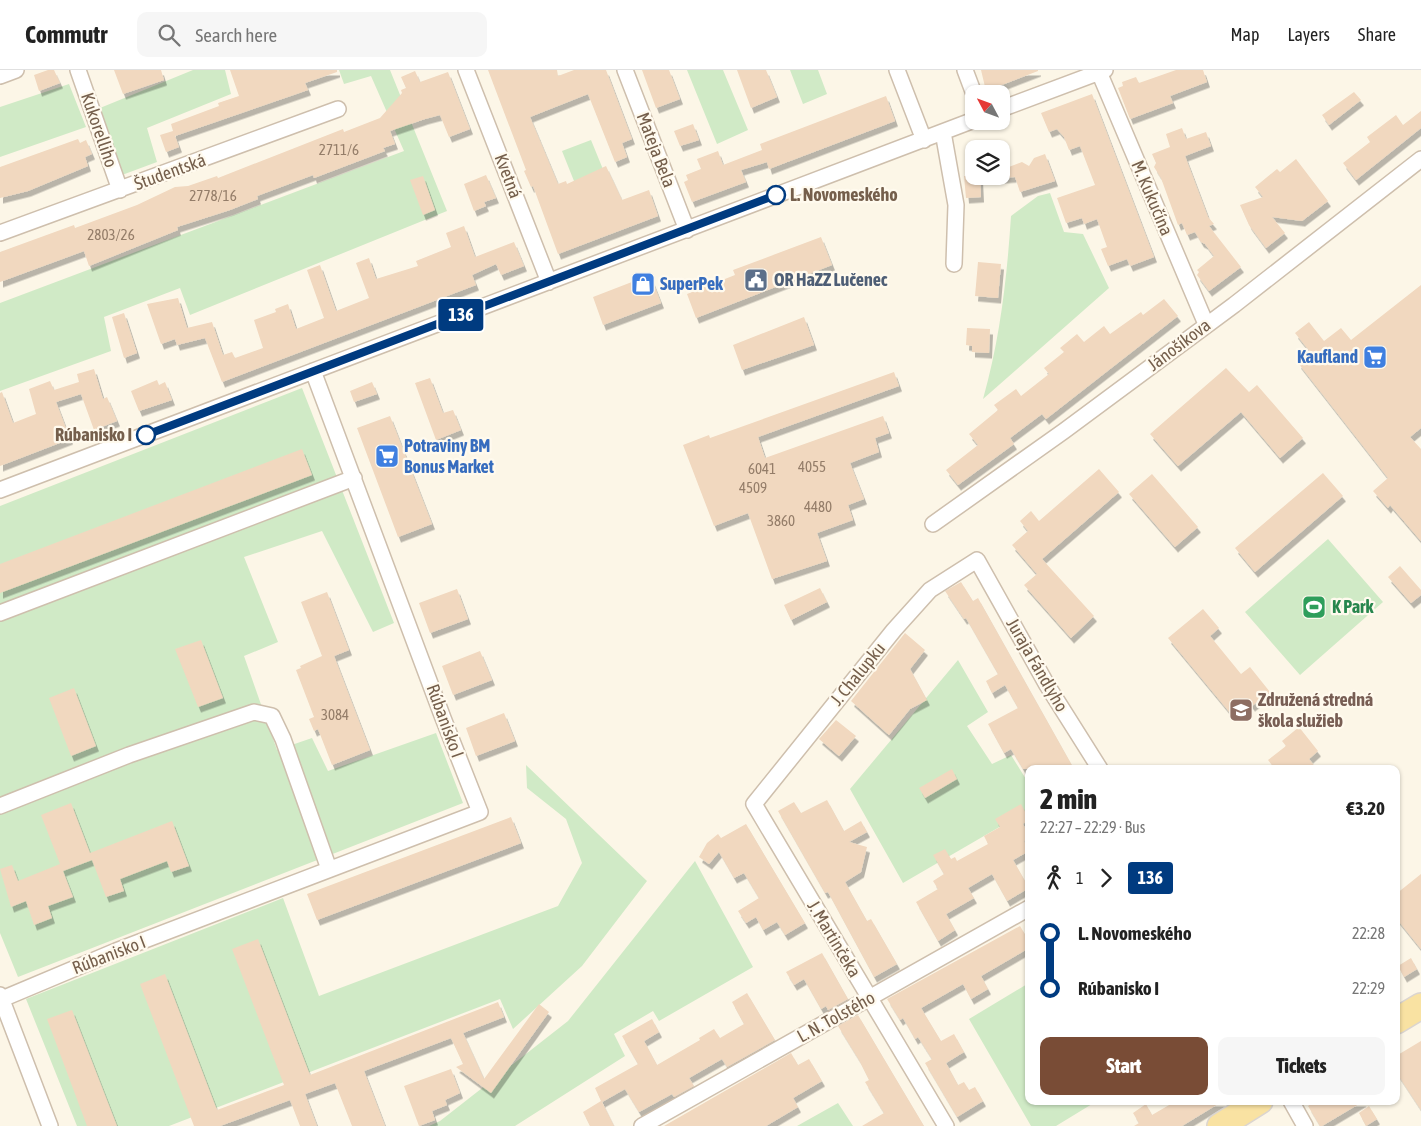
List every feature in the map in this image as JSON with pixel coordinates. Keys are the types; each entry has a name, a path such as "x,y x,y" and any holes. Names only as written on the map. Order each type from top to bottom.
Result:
{"main road":[{"path":"1400,1019 1421,1006"},
{"path":"1220,1126 1254,1105"}],"street":[{"path":"0,76 16,70"},
{"name":"Kukorelliho","path":"78,70 120,190"},
{"name":"Kvetná","path":"466,70 549,282"},
{"name":"Mateja Bela","path":"625,70 687,230"},
{"path":"897,70 924,140"},
{"path":"965,70 971,85"},
{"path":"1010,106 1102,71"},
{"name":"M. Kukučína","path":"1102,71 1206,324"},
{"name":"Študentská","path":"0,233 338,109"},
{"path":"0,490 965,123"},
{"path":"943,132 956,204 954,264"},
{"name":"Jánošíkova","path":"933,524 1064,431 1421,159"},
{"name":"Rúbanisko I","path":"50,1126 1,997 480,812 442,718 314,371"},
{"path":"0,613 354,478"},
{"name":"Juraja Fándlyho","path":"977,560 1047,685 1097,765"},
{"name":"J. Chalupku","path":"754,804 894,630 918,603 930,590 977,560"},
{"path":"0,806 129,755 254,712 272,716 283,739 329,869"},
{"name":"J. Martinčeka","path":"754,804 946,1126"},
{"name":"L. N. Tolstého","path":"642,1126 1025,910"},
{"path":"1293,1105 1305,1126"}],"green space":[{"path":"193,70 225,70 231,94 147,128 157,162 122,175 100,108"},
{"path":"339,70 390,70 447,211 190,315 180,288 104,317 111,351 0,391 0,303 404,151 371,76 344,84"},
{"path":"687,70 723,70 748,130 717,144"},
{"path":"790,70 818,70 827,94 803,104"},
{"path":"69,84 86,127 0,157 0,107"},
{"path":"591,140 609,184 580,196 562,151"},
{"path":"1050,193 1064,232 1083,234 1109,288 983,399 994,354 1002,308 1011,216 1038,196"},
{"path":"302,388 394,623 373,632 322,531 244,557 278,642 244,656 277,750 312,738 328,771 436,733 463,803 18,977 0,933 0,506"},
{"name":"K Park","path":"1328,539 1383,602 1300,675 1245,612"},
{"path":"958,660 988,712 967,726 992,764 1011,755 1025,778 1025,812 903,883 850,789"},
{"path":"526,765 647,881 582,966 513,1029 500,999 169,1126 77,1126 26,999 283,898 319,996 558,906 582,863 566,819 527,788"},
{"path":"695,861 753,967 659,1021 653,1011 614,1034 625,1056 515,1126 429,1126 440,1121 568,1021"},
{"path":"1025,985 1025,1105 1090,1105 1056,1126 1031,1126 969,1019"},
{"path":"838,1103 853,1126 797,1126"}],"building":[{"path":"54,70 60,83 39,91 34,75"},
{"path":"114,70 161,70 164,80 123,94"},
{"path":"230,70 337,70 337,72 305,83 308,90 175,136 179,147 166,152 160,135 173,131 171,124 219,106 218,103 239,96"},
{"path":"488,70 557,70 558,76 574,70 606,70 632,139 622,143 627,157 615,162 588,94 530,117 558,184 566,181 567,184 606,166 622,200 649,190 658,216 558,254 533,186 531,187 524,171 526,170"},
{"path":"642,70 669,70 680,99 656,108"},
{"path":"737,70 766,70 777,97 751,108"},
{"path":"981,70 1038,70 1002,85 985,85"},
{"path":"1176,70 1203,70 1207,82 1170,96 1173,103 1130,119 1118,88 1123,86 1122,82 1136,77 1139,83"},
{"path":"415,71 420,82 448,72 470,129 449,137 440,115 425,119 390,131 395,144 383,148 385,151 314,178 313,175 257,196 258,199 230,210 177,227 178,230 89,266 84,251 0,282 0,252 74,225 75,228 137,205 175,187 188,186 217,176 218,178 343,129 344,132 380,118 402,93 401,90 406,88 401,77"},
{"path":"1354,92 1361,100 1329,125 1322,115"},
{"path":"1092,94 1154,257 1130,266 1127,259 1108,266 1101,249 1107,247 1097,219 1084,224 1082,218 1066,223 1057,198 1095,185 1080,146 1069,150 1064,137 1057,129 1049,132 1041,113"},
{"path":"886,96 895,121 769,169 767,162 741,170 746,182 692,202 684,182 688,180 686,175 701,169 697,159 718,151 723,165 762,150 760,144"},
{"path":"1421,111 1421,128 1356,180 1343,163 1370,142 1367,137 1396,115 1403,125"},
{"path":"693,124 699,140 680,146 674,131"},
{"path":"1182,128 1186,139 1206,132 1211,146 1185,156 1208,217 1214,224 1209,226 1241,267 1209,291 1197,275 1199,272 1197,270 1214,256 1205,244 1201,242 1195,232 1187,235 1182,223 1178,225 1161,178 1154,167 1156,163 1152,154 1170,147 1166,134"},
{"path":"78,139 80,143 86,140 92,154 85,157 88,166 28,191 0,198 0,167"},
{"path":"1045,154 1055,181 1020,192 1015,177 1010,177 1010,167 1022,162 1029,166 1034,158"},
{"path":"1296,159 1328,201 1302,221 1272,217 1285,233 1266,248 1249,225 1240,205 1263,197 1255,187 1277,169 1280,172"},
{"path":"486,175 496,198 484,202 486,206 474,211 464,184"},
{"path":"423,176 435,210 423,215 410,180"},
{"path":"964,176 965,185 980,185 981,197 966,198"},
{"path":"464,226 475,257 514,242 524,266 501,275 496,264 472,275 476,285 222,382 205,338 177,345 175,339 161,344 147,304 178,298 187,328 212,322 223,355 232,352 235,358 263,348 254,320 276,312 275,309 288,304 296,329 324,318 307,270 320,265 336,311 369,298 356,263 369,258 376,279 418,266 416,261 451,247 446,233"},
{"path":"821,237 832,265 696,318 687,294 735,275 733,270"},
{"path":"978,262 1001,264 998,298 975,296"},
{"path":"650,275 661,303 603,325 593,297"},
{"name":"Kaufland","path":"1421,285 1421,428 1410,437 1421,449 1421,541 1390,505 1388,508 1373,491 1388,478 1298,363 1311,353 1295,333 1309,322 1324,341 1341,328 1351,340"},
{"path":"1164,299 1178,316 1046,419 1042,414 1010,438 1014,444 958,485 946,470 978,445 969,434 998,410 994,405 1016,389 1021,396 1049,374 1044,368 1064,352 1060,348 1077,334 1084,342 1104,326 1110,334 1141,312 1143,315"},
{"path":"124,313 137,353 124,358 112,317"},
{"path":"804,317 814,345 742,370 733,345"},
{"path":"967,328 990,329 989,353 972,352 972,346 966,345"},
{"path":"1226,368 1249,392 1257,385 1303,438 1280,458 1241,412 1178,466 1150,434"},
{"path":"94,369 103,399 107,397 117,421 94,430 81,394 56,402 70,439 0,466 0,393 2,392 13,423 36,414 29,389 50,381 54,390 79,382 77,374"},
{"path":"894,372 899,386 758,437 765,458 883,416 889,433 875,438 879,452 850,463 864,499 848,505 853,520 817,533 827,561 772,579 748,513 714,526 683,445 709,435 710,438"},
{"path":"430,378 443,413 453,410 461,430 436,440 415,383"},
{"path":"157,380 159,385 165,382 172,400 139,411 131,391"},
{"path":"372,382 377,394 354,402 350,391"},
{"name":"Potraviny BM Bonus Market","path":"390,416 432,524 398,537 357,428"},
{"path":"302,449 312,475 0,593 0,564"},
{"path":"1099,469 1119,492 1042,559 1094,616 1071,638 1024,585 1037,574 1012,545 1028,531 1020,521 1031,511 1039,521"},
{"path":"1323,473 1343,496 1255,572 1235,548"},
{"path":"1152,474 1198,527 1175,547 1129,494"},
{"path":"1400,566 1421,590 1421,595 1411,603 1388,577"},
{"path":"961,582 973,601 978,598 1072,765 1025,765 1025,769 1023,769 1011,749 1004,753 988,724 1018,708 1005,685 992,693 986,681 998,674 966,618 964,619 945,591"},
{"path":"820,588 827,602 791,620 784,605"},
{"path":"457,589 468,619 430,633 419,603"},
{"path":"327,592 349,650 334,656 370,750 332,765 318,729 314,731 309,719 314,717 296,670 301,668 300,666 322,656 301,602"},
{"path":"1203,609 1219,628 1210,636 1241,674 1250,667 1270,692 1252,706 1248,701 1231,714 1168,638"},
{"path":"905,633 925,650 910,669 927,700 910,709 889,735 851,701"},
{"path":"201,640 223,698 198,707 175,649"},
{"path":"480,651 492,680 453,695 442,666"},
{"path":"74,688 96,746 71,756 49,698"},
{"path":"504,713 515,741 476,756 466,728"},
{"path":"836,720 856,736 839,756 819,739"},
{"path":"1299,727 1318,751 1309,759 1314,765 1272,765 1268,760 1286,746 1282,741"},
{"path":"952,769 957,779 925,798 919,788"},
{"path":"827,800 844,831 861,821 867,832 849,842 867,847 861,872 845,882 867,921 871,919 897,964 874,977 828,892 825,893 778,811 794,802 801,813"},
{"path":"71,803 90,853 172,821 189,866 171,872 167,861 120,879 124,891 106,897 92,860 63,871 73,897 48,906 52,918 34,925 26,901 11,907 0,869 12,865 18,881 60,864 41,815"},
{"path":"1021,804 1025,812 1025,822 1023,824 1025,828 1025,853 1013,860 1025,881 1025,890 1007,901 992,874 968,888 974,898 946,914 955,930 938,941 916,902 938,889 933,881 944,874 933,855 945,849 951,859 955,857 957,861 988,844 984,836 1000,827 995,819"},
{"path":"511,817 521,843 317,920 307,894"},
{"path":"746,824 805,923 785,935 777,922 763,930 756,917 746,923 738,911 759,898 744,873 734,878 719,852 709,864 699,857 707,843 718,834 721,838"},
{"path":"1421,874 1421,949 1400,923 1400,891"},
{"path":"1020,926 1025,934 1025,950 981,976 988,989 971,999 963,984 921,1008 941,1041 954,1034 964,1052 946,1063 958,1085 964,1082 969,1090 975,1087 983,1101 957,1117 925,1063 932,1059 918,1037 915,1039 903,1018 900,1020 887,999"},
{"path":"258,939 310,1075 498,1002 504,1017 463,1033 484,1079 539,1004 549,1012 491,1093 456,1067 463,1064 451,1038 364,1071 385,1126 352,1126 335,1083 305,1094 317,1126 300,1126 290,1100 220,1126 194,1126 140,984 165,974 217,1110 284,1085 232,949"},
{"path":"822,953 848,999 828,1010 826,1006 821,1009 804,979 794,985 786,972"},
{"path":"1411,958 1417,969 1404,977 1400,970 1400,965"},
{"path":"747,993 775,1040 727,1067 722,1059 689,1078 694,1086 674,1097 672,1094 639,1112 625,1089 602,1102 614,1126 590,1126 583,1112 601,1101 595,1088 638,1064 622,1036 652,1019 659,1032 644,1041 657,1065 700,1040 699,1038 714,1029 720,1038 744,1024 732,1002"},
{"path":"72,1010 117,1126 87,1126 47,1019"},
{"path":"858,1015 924,1126 862,1126 884,1113 865,1082 869,1080 859,1060 838,1026"},
{"path":"1421,1041 1421,1110 1400,1078 1400,1054"},
{"path":"791,1053 798,1065 809,1059 822,1081 793,1098 798,1107 766,1126 664,1126"},
{"path":"451,1069 460,1093 445,1100 447,1105 432,1111 435,1120 419,1126 404,1086"},
{"path":"1145,1105 1147,1105 1152,1115 1169,1105 1216,1105 1182,1126 1134,1126 1139,1123 1133,1113"},
{"path":"1357,1105 1322,1126 1320,1126 1308,1106"},
{"path":"1369,1106 1377,1119 1366,1126 1359,1113"}],"bus line":[{"name":"136","path":"146,435 776,195"}],"place":[{"name":"L. Novomeského","path":"776,195"},
{"name":"OR HaZZ Lučenec","path":"756,280"},
{"name":"SuperPek","path":"643,284"},
{"name":"Kaufland","path":"1375,357"},
{"name":"Rúbanisko I","path":"146,435"},
{"name":"Potraviny BM Bonus Market","path":"387,456"},
{"name":"K Park","path":"1314,607"},
{"name":"Združená stredná škola služieb","path":"1241,710"}]}
